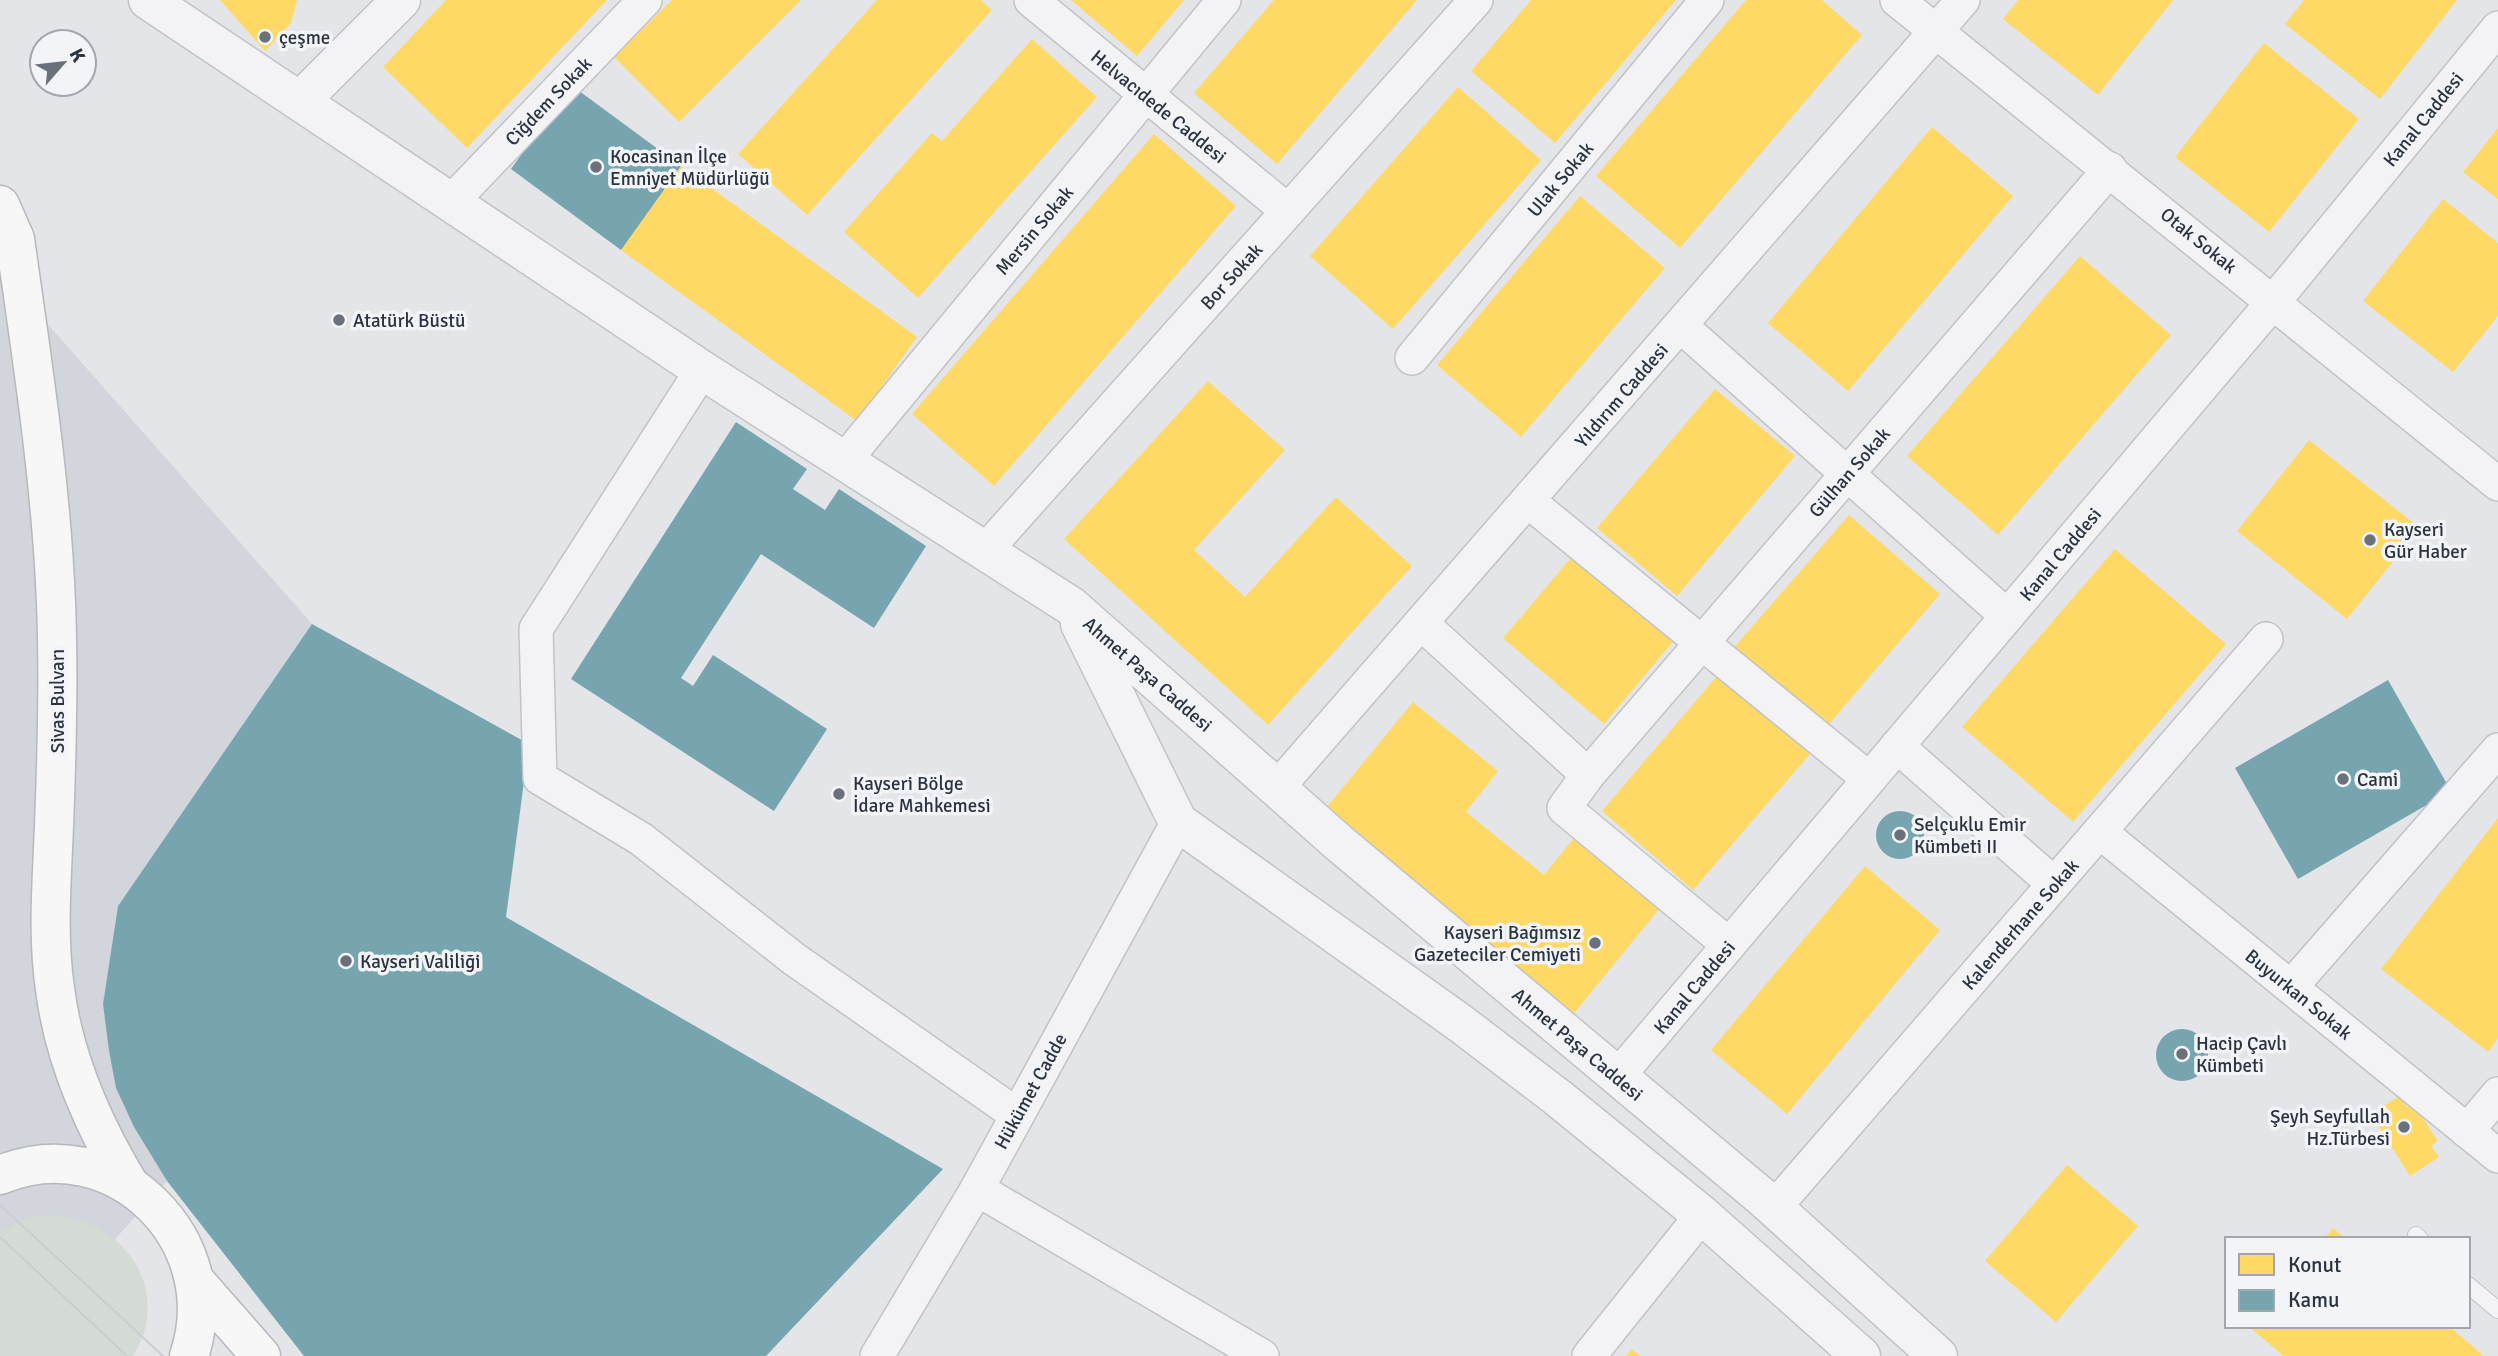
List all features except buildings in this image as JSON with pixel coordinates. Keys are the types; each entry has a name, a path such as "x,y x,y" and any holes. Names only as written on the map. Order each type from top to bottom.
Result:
{"highway":[{"name":"Sivas Bulvarı","path":"0,205 15,239 49,474 57,682 50,906 55,991 63,1032 89,1112 130,1186"},
{"path":"0,1175 44,1164 73,1166 103,1173 130,1186 153,1204 173,1227 187,1254 196,1282 198,1312 189,1356"},
{"path":"196,1282 261,1356"}],"street":[{"path":"148,0 702,370 1071,606"},
{"path":"300,100 401,0"},
{"name":"Ciğdem Sokak","path":"451,202 645,0"},
{"name":"Helvacıdede Caddesi","path":"1031,0 1288,211"},
{"name":"Mersin Sokak","path":"844,461 1224,0"},
{"name":"Bor Sokak","path":"985,551 1476,0"},
{"name":"Ulak Sokak","path":"1412,358 1707,0"},
{"name":"Otak Sokak","path":"1897,0 2274,300 2498,484"},
{"name":"Yıldırım Caddesi","path":"1277,788 1938,32 1963,0"},
{"name":"Kanal Caddesi","path":"1618,1076 2274,300 2498,28"},
{"name":"Gülhan Sokak","path":"1729,945 1564,808 1587,775 2110,169"},
{"path":"1681,326 2007,616"},
{"path":"702,370 536,629 540,778 641,839 794,959 1017,1115"},
{"path":"1528,501 1869,779"},
{"name":"Ahmet Paşa Caddesi","path":"1071,606 1277,788 1774,1208 1938,1356"},
{"name":"Ahmet Paşa Caddesi","path":"1071,606 1178,822 1460,1023 1557,1097 1702,1215 1853,1353"},
{"path":"1421,623 1587,775"},
{"name":"Kalenderhane Sokak","path":"1774,1208 2266,639"},
{"path":"1897,746 2054,884"},
{"path":"2291,987 2498,750"},
{"name":"Hükümet Cadde","path":"877,1356 977,1189 1178,822"},
{"name":"Buyurkan Sokak","path":"2099,832 2498,1156"},
{"path":"2467,1131 2498,1094"},
{"path":"977,1189 1262,1356"},
{"path":"1589,1356 1702,1215"}],"lane":[{"path":"2470,1287 2498,1310"}],"shaded area":[{"path":"0,270 312,624 118,906 103,1004 109,1051 116,1088 134,1127 167,1181 51,1311 0,1356"},
{"path":"47,1215 74,1219 98,1228 118,1243 134,1261 144,1282 148,1306 144,1330 133,1356 0,1356 0,1233 29,1218"}],"tram line":[{"path":"0,1205 163,1356"},
{"path":"0,1237 127,1356"}],"place":[{"name":"çeşme","path":"265,37"},
{"name":"Kocasinan İlçe Emniyet Müdürlüğü","path":"596,167"},
{"name":"Atatürk Büstü","path":"339,320"},
{"name":"Kayseri Gür Haber","path":"2370,540"},
{"name":"Cami","path":"2343,779"},
{"name":"Kayseri Bölge İdare Mahkemesi","path":"839,794"},
{"name":"Selçuklu Emir Kümbeti II","path":"1900,835"},
{"name":"Kayseri Bağımsız Gazeteciler Cemiyeti","path":"1595,943"},
{"name":"Kayseri Valiliği","path":"346,961"},
{"name":"Hacip Çavlı Kümbeti","path":"2182,1054"},
{"name":"Şeyh Seyfullah Hz.Türbesi","path":"2404,1127"}]}
